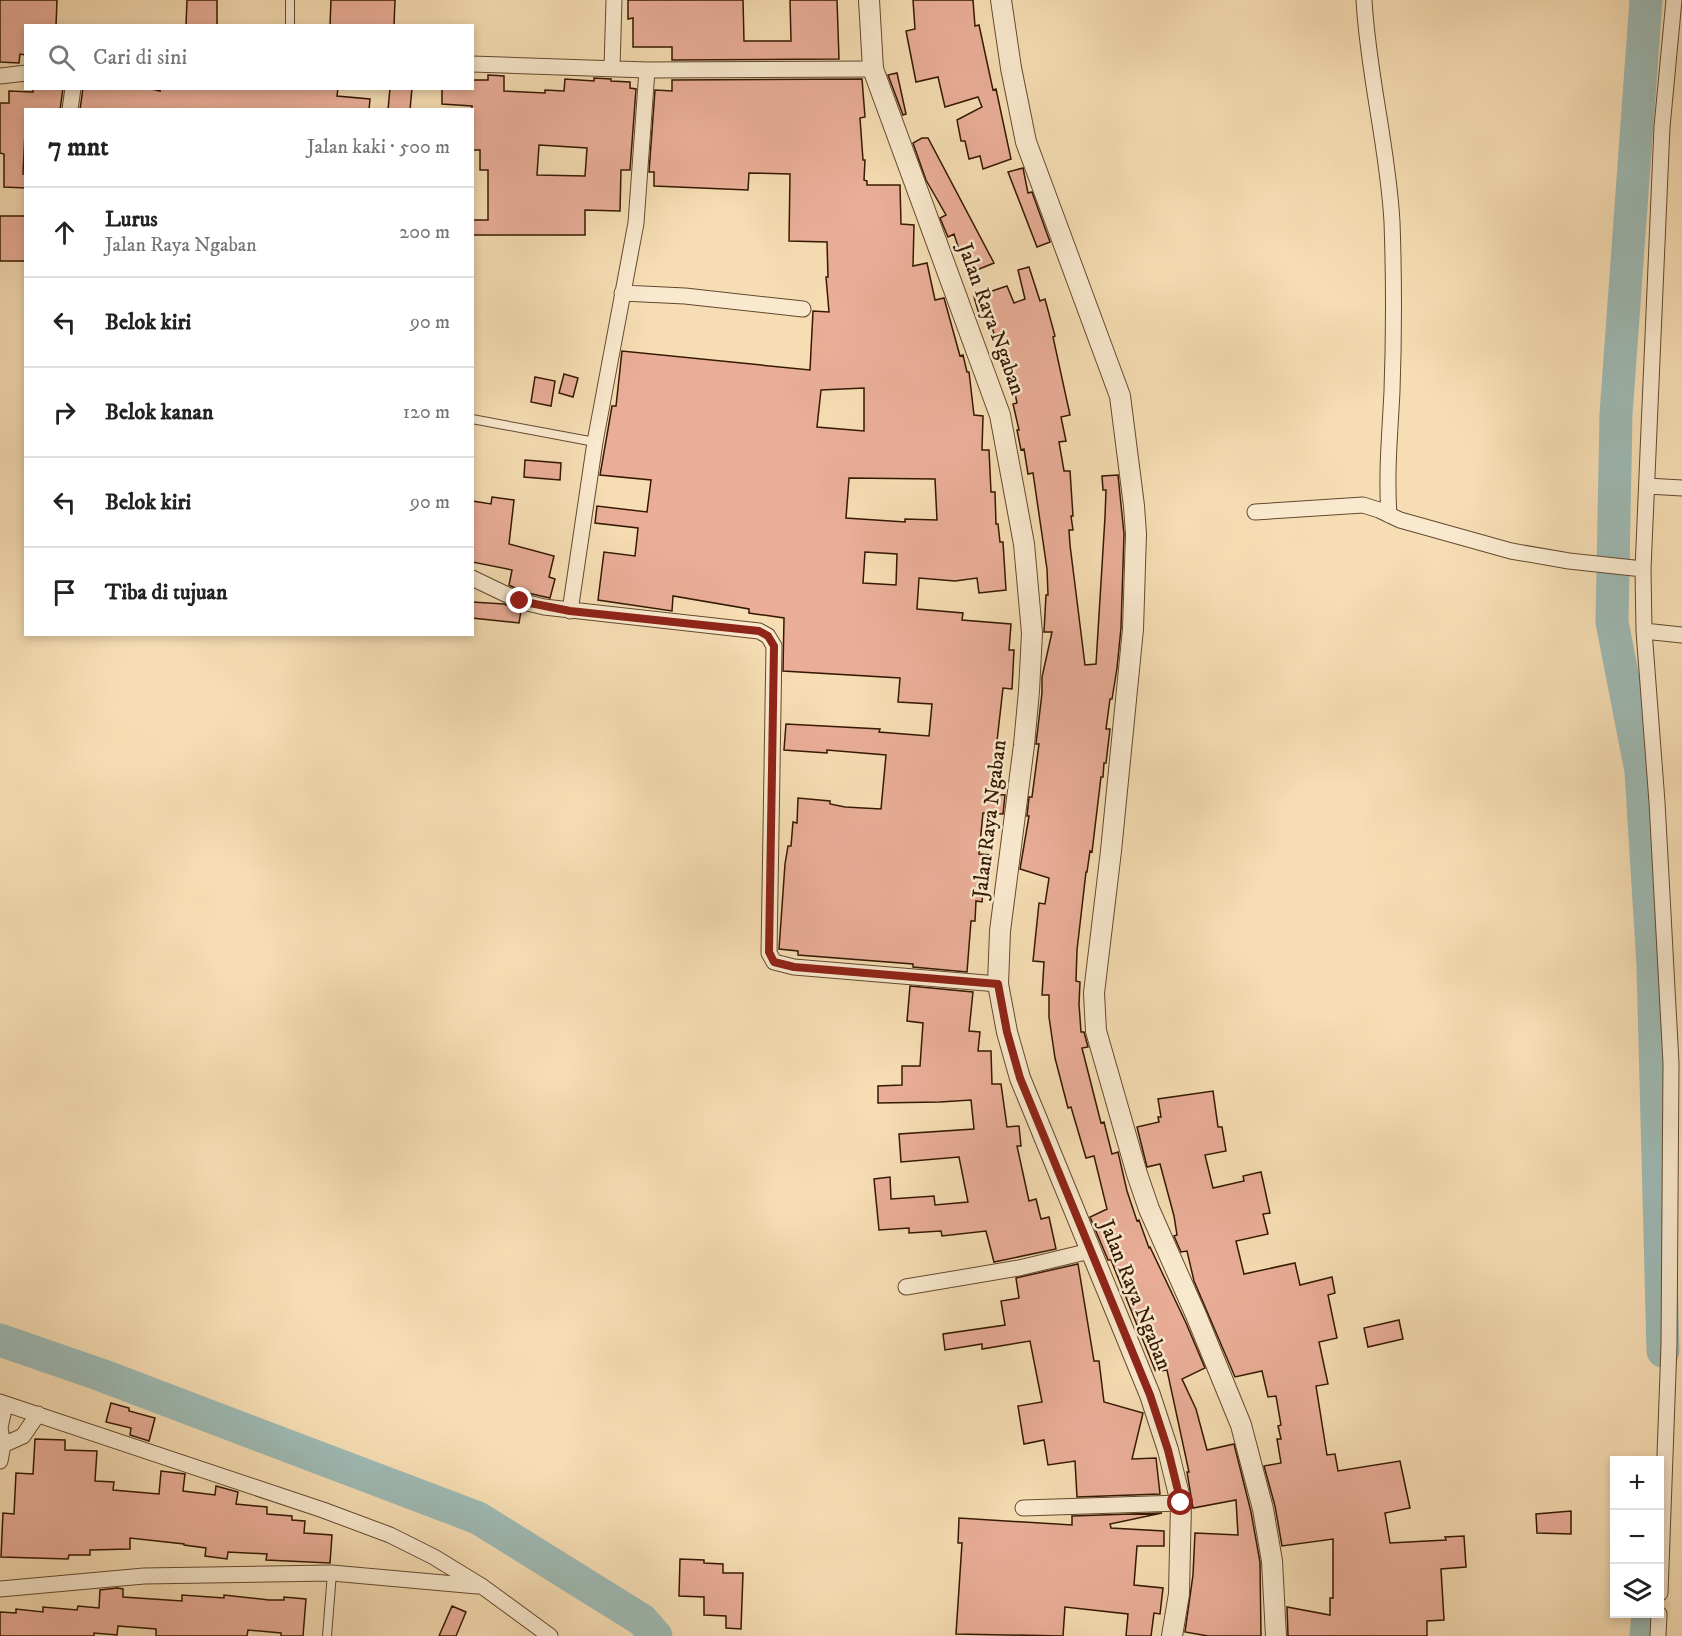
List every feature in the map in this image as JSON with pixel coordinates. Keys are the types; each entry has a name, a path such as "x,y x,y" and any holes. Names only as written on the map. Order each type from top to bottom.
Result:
{"street":[{"path":"612,68 614,0"},
{"name":"Jalan Raya Ngaban","path":"869,0 873,69 1000,415 1024,544 1032,633 1029,691 1000,931 998,984 1007,1032 1020,1078 1150,1395 1168,1450 1181,1503 1179,1594 1172,1636"},
{"path":"1001,0 1011,68 1026,142 1120,396 1134,506 1136,534 1133,629 1094,993 1096,1031 1149,1209 1241,1425 1263,1509 1272,1561 1276,1636"},
{"path":"1364,0 1392,221 1392,390 1387,485 1389,515"},
{"path":"1661,1564 1676,1346 1676,1023 1644,631 1644,570 1662,127 1674,0"},
{"path":"474,64 647,70 873,69"},
{"path":"570,611 595,442 636,222 647,70"},
{"path":"0,76 24,73"},
{"path":"70,108 73,90"},
{"path":"622,292 685,296 803,309"},
{"path":"1647,486 1682,488"},
{"path":"1255,512 1363,505 1400,520 1511,551 1644,570"},
{"path":"474,579 520,601 570,611 759,631 768,636 774,646 769,952 774,962 794,967 998,984"},
{"path":"1644,631 1682,635"},
{"path":"906,1287 1019,1268 1090,1251"},
{"path":"0,1461 3,1445 0,1428 3,1403 390,1535 434,1557 483,1587 550,1636"},
{"path":"3,1445 23,1436 38,1414"},
{"path":"1023,1508 1181,1503"},
{"path":"0,1589 144,1576 332,1573 483,1587"},
{"path":"1658,1636 1659,1618"}],"lane":[{"path":"290,0 290,24"},
{"path":"474,419 595,442"},
{"path":"327,1636 332,1573"}],"building":[{"path":"0,0 57,0 56,24 24,24 24,55 20,54 19,63 0,62"},
{"path":"187,0 217,0 217,24 186,24"},
{"path":"331,0 395,0 394,24 330,24"},
{"path":"628,0 743,0 744,41 791,41 790,0 837,0 839,59 672,60 672,47 633,47 633,18 628,19"},
{"path":"913,0 973,0 975,26 979,25 1011,159 983,169 980,156 969,159 965,141 961,141 957,120 982,107 978,97 945,107 938,77 916,82 906,31 915,29"},
{"path":"897,73 906,114 903,115 888,75"},
{"path":"488,75 504,76 504,91 545,93 545,90 564,91 565,79 594,81 594,78 630,82 630,88 636,89 630,170 621,170 620,211 585,210 585,235 474,235 474,220 488,220 488,170 480,170 480,150 474,150 474,108 442,104 442,90 474,90 474,80 488,80","holes":["539,145 587,148 585,176 537,175"]},
{"path":"862,79 865,117 860,118 863,160 865,160 864,180 867,181 867,185 900,185 901,224 914,225 913,266 927,263 935,300 944,298 960,356 963,355 967,372 969,372 974,415 983,416 982,450 989,450 991,492 995,492 996,524 998,524 1000,542 1003,542 1006,590 979,593 977,578 955,581 919,578 917,609 963,613 962,620 1011,624 1009,650 1014,650 1012,689 1003,688 991,794 1005,795 1003,814 983,813 979,854 992,855 990,879 984,878 982,902 976,901 975,921 971,921 967,972 913,967 913,964 798,955 798,951 779,949 785,864 788,846 791,846 793,822 797,823 798,798 830,801 830,804 845,807 881,809 886,755 827,750 827,753 784,750 786,724 880,729 879,732 929,736 932,704 898,702 900,678 783,671 784,618 749,613 749,609 673,596 672,611 598,600 604,552 635,556 638,528 595,523 597,506 647,512 651,480 600,475 612,406 616,406 622,351 810,370 813,311 829,312 826,277 828,277 827,242 789,241 790,174 749,173 748,190 654,186 654,172 649,172 655,90 672,91 672,80","holes":["864,388 864,431 817,427 821,390","849,478 935,479 937,520 905,519 905,522 846,518","865,552 897,554 896,585 863,583"]},
{"path":"33,90 63,90 60,108 24,108 24,188 4,187 4,154 0,153 0,103 9,103 9,91 33,92"},
{"path":"83,90 338,90 337,96 370,99 369,108 80,108"},
{"path":"390,90 412,90 410,108 388,108"},
{"path":"922,138 928,138 994,263 967,274 954,234 948,237 940,218 946,215 926,180 913,143"},
{"path":"1023,168 1028,193 1032,192 1050,242 1037,247 1008,172"},
{"path":"0,216 24,216 24,261 0,261"},
{"path":"1029,267 1040,301 1045,299 1055,336 1053,337 1070,415 1061,417 1066,441 1059,442 1064,471 1070,471 1073,530 1069,530 1070,545 1085,665 1096,664 1106,490 1103,490 1102,476 1118,475 1124,534 1121,628 1117,668 1112,699 1110,699 1106,729 1110,729 1106,763 1104,763 1103,777 1101,777 1092,852 1090,851 1086,872 1077,950 1076,981 1080,982 1081,1032 1084,1032 1088,1047 1082,1048 1101,1123 1104,1122 1112,1154 1118,1152 1137,1221 1139,1220 1149,1248 1186,1323 1205,1368 1182,1379 1196,1409 1207,1450 1234,1444 1251,1512 1260,1562 1261,1636 1208,1636 1185,1632 1193,1575 1195,1533 1238,1535 1236,1500 1193,1508 1187,1472 1189,1472 1167,1370 1161,1371 1158,1359 1155,1370 1111,1260 1108,1260 1090,1217 1107,1209 1094,1156 1086,1158 1071,1107 1068,1108 1055,1058 1049,1017 1049,995 1042,995 1044,962 1033,961 1039,903 1045,904 1049,878 1020,869 1029,816 1027,816 1029,797 1032,797 1039,744 1036,744 1042,677 1052,632 1044,632 1046,595 1048,595 1047,569 1033,473 1028,474 1024,449 1021,450 1017,430 1019,430 1013,404 1017,403 1010,369 1008,370 1003,351 1000,352 987,312 979,314 974,297 1007,286 1014,303 1025,299 1018,270"},
{"path":"564,374 578,378 573,397 559,393"},
{"path":"535,377 555,381 551,406 531,402"},
{"path":"525,460 561,463 560,480 524,477"},
{"path":"492,497 514,500 509,544 554,556 549,577 555,579 550,598 523,592 509,585 512,570 474,562 474,501 491,504"},
{"path":"474,602 504,604 521,611 519,623 474,618"},
{"path":"910,986 973,992 969,1031 980,1032 978,1051 991,1051 992,1084 1001,1084 1007,1127 1019,1126 1021,1146 1017,1146 1029,1201 1036,1199 1041,1219 1049,1217 1056,1249 994,1262 986,1231 942,1236 941,1231 909,1233 909,1228 879,1230 874,1179 890,1177 891,1199 934,1196 935,1205 968,1202 959,1157 901,1162 899,1134 974,1129 971,1100 878,1103 878,1086 902,1085 902,1066 920,1066 923,1023 907,1021"},
{"path":"1213,1091 1218,1127 1222,1127 1226,1151 1205,1155 1213,1188 1244,1181 1243,1176 1261,1172 1270,1213 1263,1214 1268,1234 1236,1241 1244,1274 1295,1263 1300,1285 1332,1277 1335,1293 1328,1295 1337,1338 1319,1342 1328,1384 1316,1386 1327,1455 1335,1454 1338,1471 1400,1461 1410,1508 1385,1513 1390,1543 1446,1540 1445,1537 1464,1536 1466,1567 1441,1569 1444,1620 1427,1621 1427,1636 1288,1636 1287,1607 1330,1615 1330,1598 1333,1598 1333,1539 1282,1546 1275,1506 1264,1466 1281,1463 1277,1439 1281,1439 1278,1426 1281,1425 1276,1396 1268,1397 1262,1371 1235,1377 1194,1281 1187,1251 1181,1252 1174,1236 1177,1235 1174,1216 1160,1164 1147,1167 1137,1127 1159,1122 1158,1117 1161,1117 1158,1099"},
{"path":"1078,1264 1094,1361 1099,1361 1104,1402 1143,1413 1132,1459 1156,1458 1160,1494 1077,1497 1075,1461 1048,1465 1044,1440 1024,1444 1018,1406 1042,1402 1030,1341 982,1349 982,1344 945,1350 943,1334 1005,1325 1001,1301 1019,1298 1016,1278"},
{"path":"1399,1320 1403,1339 1368,1347 1364,1328"},
{"path":"111,1403 155,1418 149,1441 130,1435 131,1428 106,1422"},
{"path":"35,1439 65,1440 65,1450 97,1451 95,1481 114,1482 113,1490 159,1494 161,1471 185,1474 183,1491 215,1495 216,1486 238,1492 236,1504 267,1507 267,1514 292,1516 292,1520 305,1521 304,1533 332,1535 330,1563 266,1560 267,1554 228,1552 227,1559 205,1556 206,1548 130,1538 130,1549 90,1550 90,1555 69,1555 68,1559 1,1557 3,1513 14,1514 16,1473 33,1474"},
{"path":"1571,1511 1571,1534 1537,1533 1536,1514"},
{"path":"1162,1513 1110,1524 1111,1528 1164,1531 1164,1546 1137,1546 1134,1585 1163,1588 1160,1614 1154,1613 1151,1636 1126,1636 1128,1614 1065,1607 1063,1636 956,1634 962,1543 958,1543 959,1518 1072,1525 1072,1516"},
{"path":"680,1559 723,1564 723,1573 743,1573 741,1629 726,1628 726,1616 704,1615 704,1597 679,1596"},
{"path":"123,1589 123,1597 182,1601 182,1595 224,1598 224,1595 269,1600 284,1600 284,1597 306,1599 303,1636 281,1636 281,1633 248,1630 247,1636 156,1636 156,1629 118,1626 117,1635 94,1633 94,1636 0,1636 0,1612 16,1613 16,1609 43,1612 43,1607 77,1610 78,1606 99,1608 100,1590"},
{"path":"452,1606 466,1612 456,1636 439,1636"}],"waterway":[{"path":"1646,0 1616,414 1612,622 1641,771 1653,966 1663,1351"},
{"path":"0,1340 101,1375 478,1518 642,1620 656,1636"},
{"path":"1646,1636 1648,1618"}],"route":[{"path":"520,601 570,611 759,631 768,636 774,646 769,952 774,962 794,967 998,984 1007,1032 1020,1078 1150,1395 1168,1450 1181,1503"}]}
